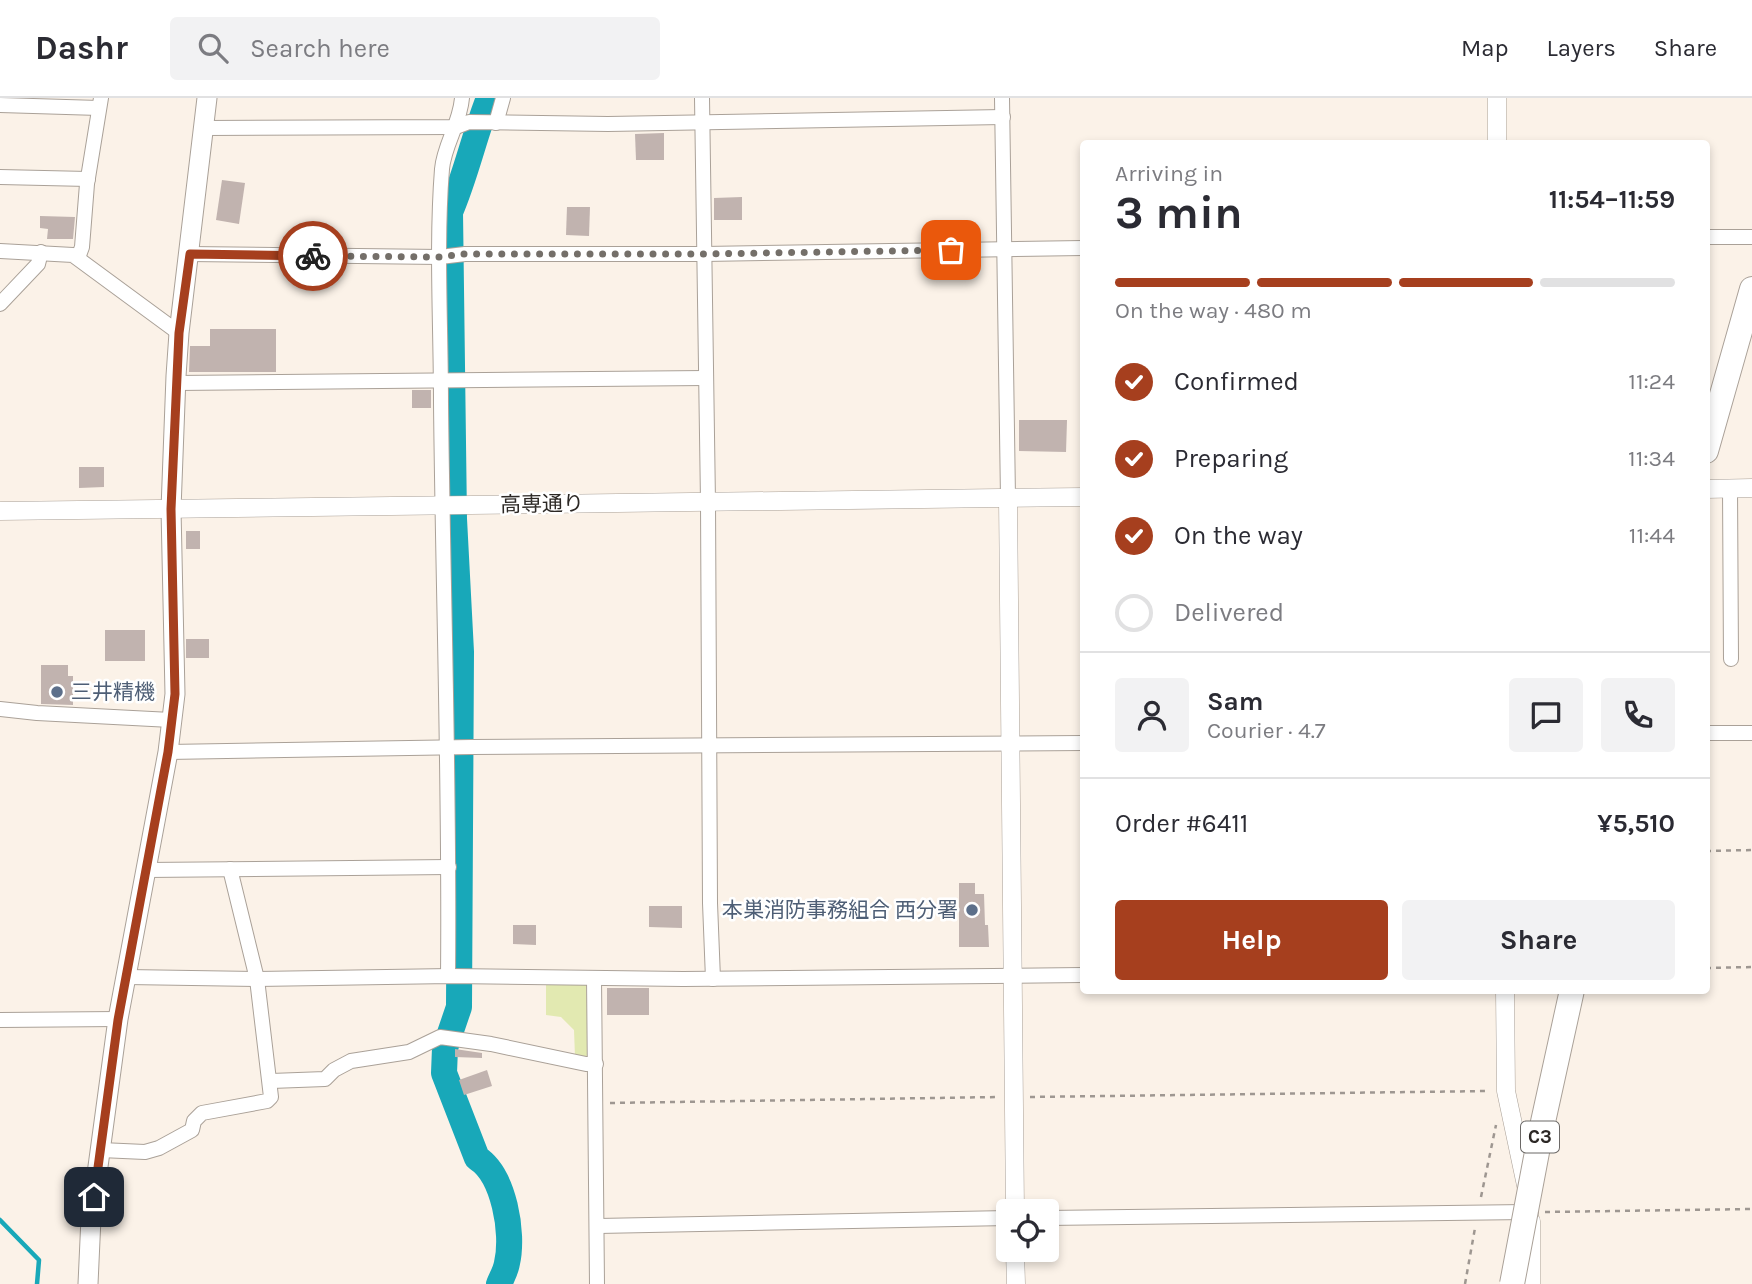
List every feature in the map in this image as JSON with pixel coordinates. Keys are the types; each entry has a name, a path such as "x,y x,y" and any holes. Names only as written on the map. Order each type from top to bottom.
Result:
{"highway":[{"path":"1710,437 1752,289"},
{"name":"C3","path":"1512,1284 1541,1131 1572,994"}],"main road":[{"path":"88,1284 91,1218 118,1020 168,752 175,694 171,509 176,383 179,333 207,98"}],"street":[{"path":"455,976 449,867 451,505 441,381 440,257 442,166 461,115 462,98"},
{"path":"496,123 503,98"},
{"path":"702,98 713,979"},
{"path":"1002,98 1014,1199"},
{"path":"1496,98 1497,140"},
{"path":"0,105 100,103 88,180 82,247 78,258"},
{"path":"205,128 456,127 469,122 703,122 1003,117"},
{"path":"0,177 88,180"},
{"path":"1710,237 1752,237"},
{"path":"190,254 440,257 464,254 704,254 1080,248"},
{"path":"0,251 73,255 179,333"},
{"path":"0,303 38,264 41,252"},
{"path":"176,383 706,378"},
{"path":"1730,488 1731,659"},
{"path":"1710,489 1752,488"},
{"name":"高専通り","path":"0,511 1080,497"},
{"path":"0,709 171,720"},
{"path":"1710,733 1752,733"},
{"path":"168,752 1080,743"},
{"path":"146,870 449,867"},
{"path":"101,1150 145,1152 159,1148 192,1130 194,1121 202,1113 267,1101 271,1097 257,979 230,869"},
{"path":"127,977 257,979 455,976 713,979 1080,975"},
{"path":"594,978 597,1284"},
{"path":"1505,994 1507,1098 1531,1212 1531,1284"},
{"path":"0,1020 118,1020"},
{"path":"271,1081 325,1079 334,1070 351,1061 409,1052 440,1037 491,1044 586,1065 596,1064"},
{"path":"1059,1218 1531,1212"},
{"path":"598,1226 996,1219"},
{"path":"1015,1262 1016,1284"}],"path":[{"path":"1710,851 1752,850"},
{"path":"1710,968 1752,967"},
{"path":"596,1103 1014,1097 1507,1098 1495,1127 1465,1284"},
{"path":"1531,1212 1752,1209"}],"green space":[{"path":"546,984 586,985 590,1053 582,1060 575,1057 574,1030 561,1017 546,1015"}],"building":[{"path":"664,133 664,160 636,160 635,134"},
{"path":"222,180 245,183 239,224 216,220"},
{"path":"742,197 742,220 714,220 714,198"},
{"path":"567,207 590,207 589,236 566,235"},
{"path":"40,216 75,217 73,239 47,239 48,229 40,228"},
{"path":"210,329 276,329 276,372 189,372 190,346 210,346"},
{"path":"412,390 431,390 431,408 412,408"},
{"path":"1019,420 1067,420 1066,452 1019,451"},
{"path":"79,467 104,467 104,487 79,488"},
{"path":"186,531 200,531 200,549 186,549"},
{"path":"105,630 145,630 145,661 105,661"},
{"path":"186,639 209,639 209,658 186,658"},
{"name":"三井精機","path":"41,665 68,665 68,676 73,676 73,705 41,704"},
{"name":"本巣消防事務組合 西分署","path":"959,883 975,883 975,894 984,894 989,947 959,947"},
{"path":"649,906 682,906 682,928 649,927"},
{"path":"513,925 536,925 536,945 513,944"},
{"path":"607,988 649,988 649,1015 607,1015"},
{"path":"455,1049 482,1053 482,1058 455,1057"},
{"path":"487,1070 492,1086 464,1095 459,1080"}],"waterway":[{"path":"489,98 450,212 454,519 461,652 459,1007 445,1048 444,1073 477,1158 494,1177 505,1206 509,1251 499,1284"},
{"path":"0,1220 39,1260 37,1284"}],"way so far":[{"path":"313,256 440,257 464,254 951,250"}],"place":[{"name":"三井精機","path":"57,692"},
{"name":"本巣消防事務組合 西分署","path":"972,910"}],"route":[{"path":"94,1197 118,1020 168,752 175,694 171,509 179,333 190,254 313,256"}]}
